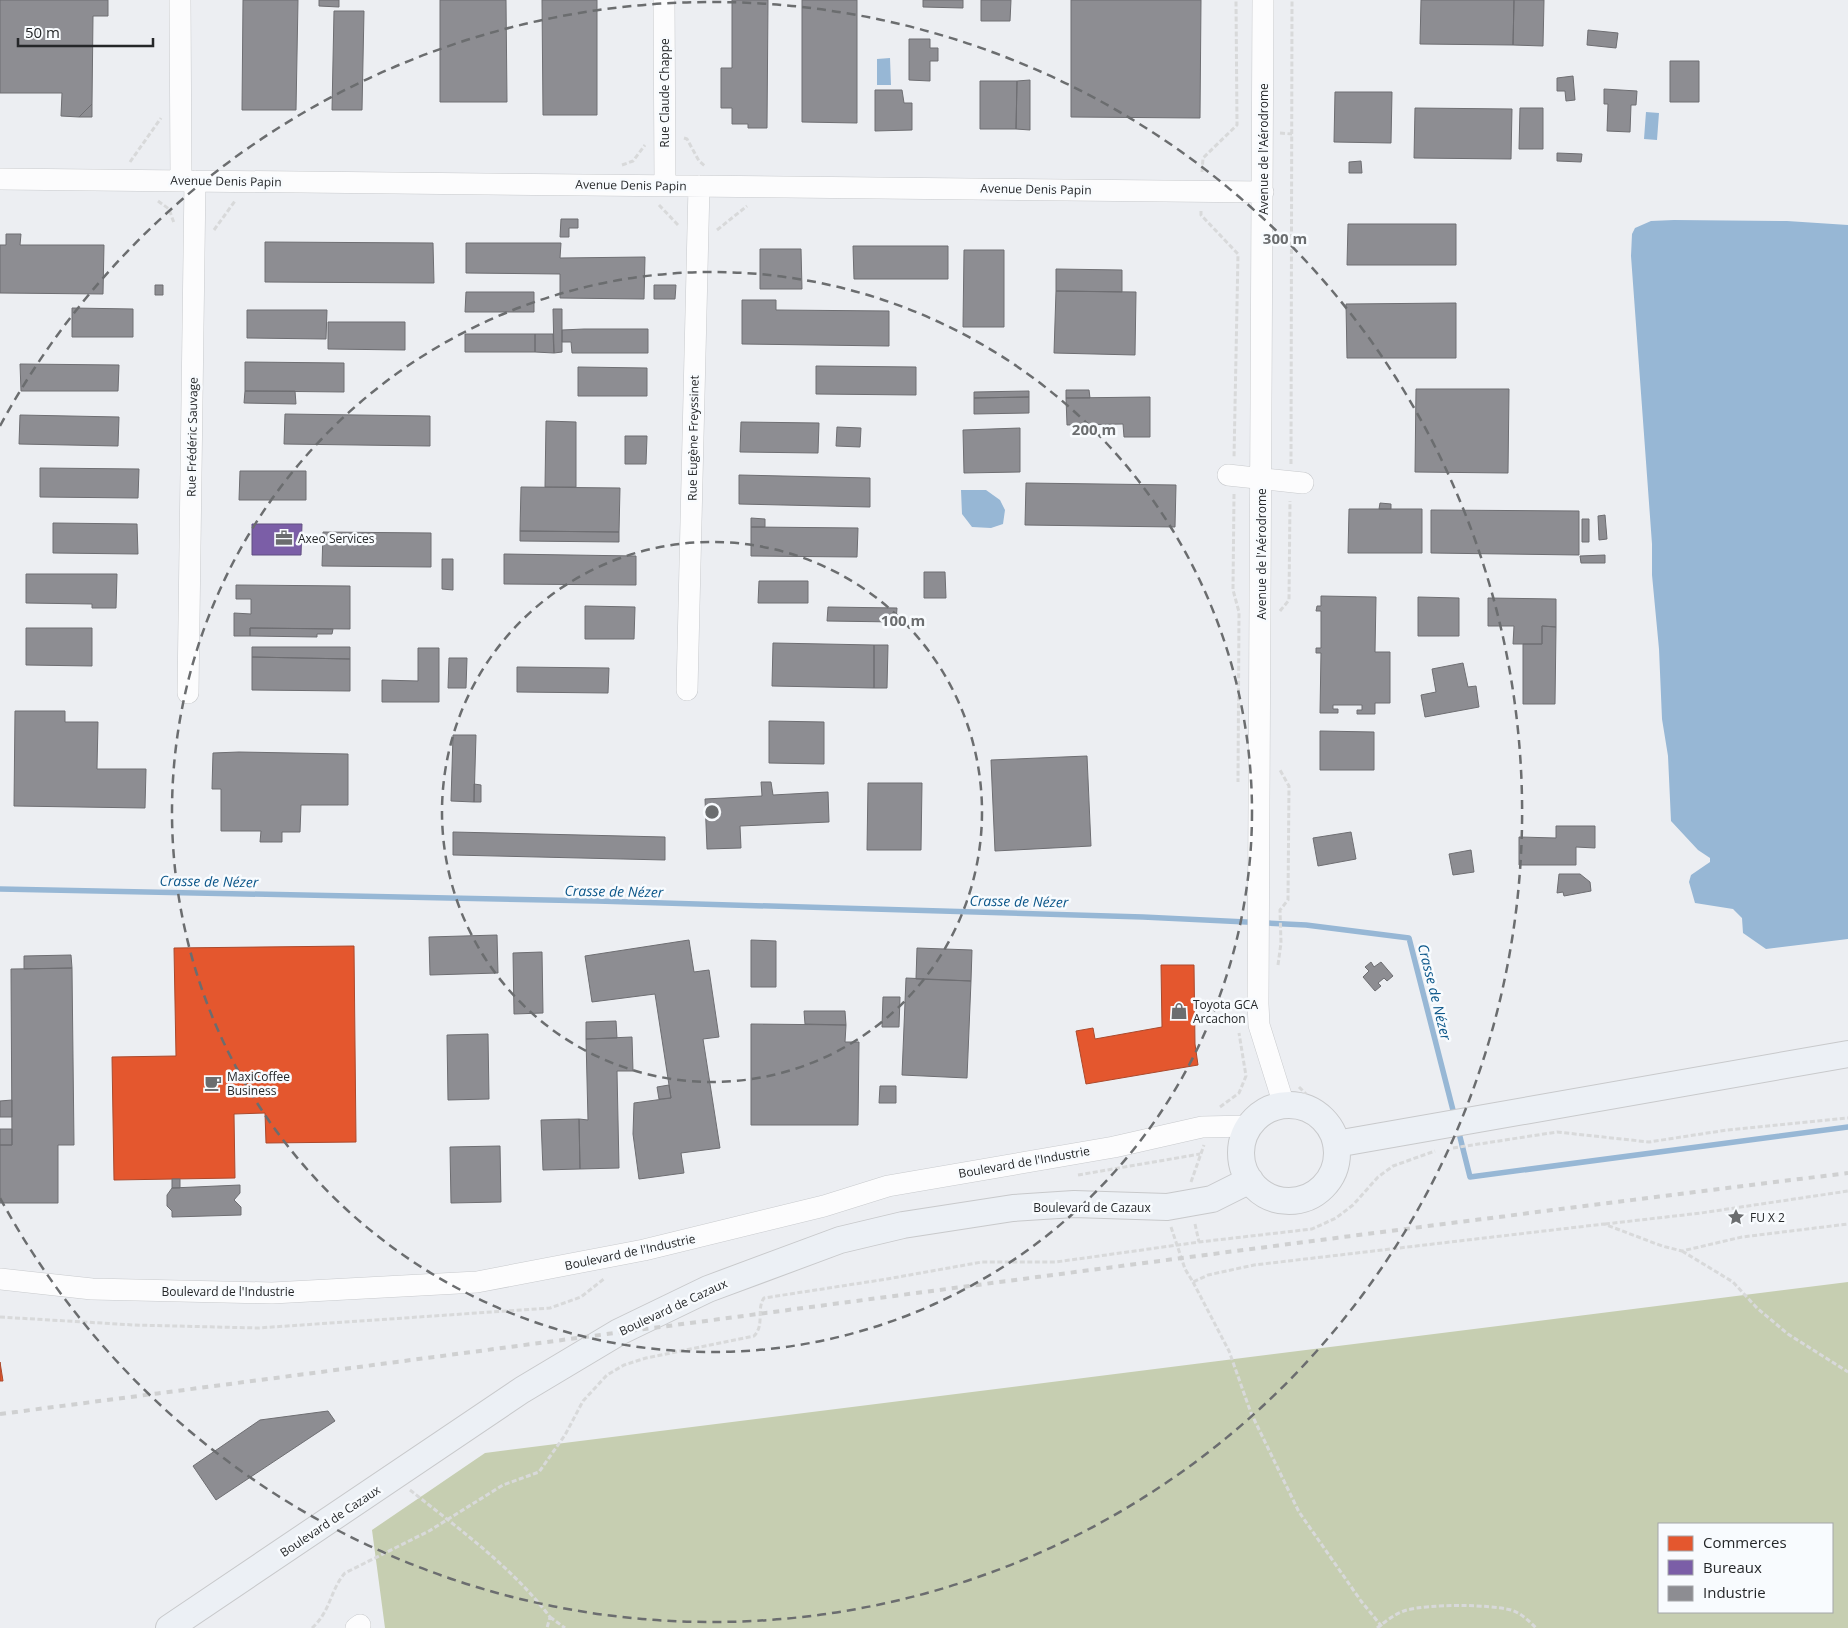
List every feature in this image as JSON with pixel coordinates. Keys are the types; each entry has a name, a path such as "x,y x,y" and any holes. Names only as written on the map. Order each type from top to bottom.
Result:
{"main road":[{"path":"1336,1144 1438,1138 1848,1054"},
{"path":"1284,1105 1298,1105 1312,1110 1332,1130 1336,1144 1336,1160 1331,1176 1321,1189 1308,1197 1292,1201 1276,1199 1261,1192 1250,1180 1243,1167 1241,1153 1243,1139 1249,1126 1258,1115 1271,1108 1284,1105"},
{"name":"Boulevard de Cazaux","path":"169,1628 522,1390 619,1332 708,1289 840,1240 903,1225 1013,1208 1074,1204 1167,1207 1212,1199 1250,1180"}],"street":[{"name":"Rue Frédéric Sauvage","path":"180,0 188,181 194,234 188,693"},
{"name":"Rue Claude Chappe","path":"661,195 664,0"},
{"name":"Avenue de l'Aérodrome","path":"1263,0 1259,1025 1284,1105"},
{"name":"Avenue Denis Papin","path":"0,179 188,181 661,195 699,186 1263,192"},
{"name":"Rue Eugène Freyssinet","path":"687,690 699,186"},
{"path":"1231,475 1303,483"},
{"name":"Boulevard de l'Industrie","path":"0,1279 92,1289 272,1292 477,1282 644,1250 815,1208 888,1186 1114,1146 1212,1125 1249,1126"}],"path":[{"path":"1202,214 1200,190 1203,158 1237,125 1236,0"},
{"path":"120,162 130,162 161,119 161,109"},
{"path":"661,195 684,231 714,232 749,205"},
{"path":"152,200 159,202 168,209 175,229 181,233 211,235 234,201 244,201"},
{"path":"1192,212 1202,214 1238,254 1231,475 1233,590 1238,612 1238,788"},
{"path":"1280,915 1281,936"},
{"path":"1200,1154 1218,1109 1238,1093 1246,1076 1239,1030"},
{"path":"1465,1133 1557,1132 1650,1142 1726,1130 1848,1118"},
{"path":"312,1628 326,1612 340,1579 345,1573 429,1531 503,1485 539,1472 565,1435 583,1402 607,1375 624,1365 646,1358 754,1336 760,1329 762,1301 768,1297 887,1280 982,1262 1043,1263 1321,1226 1353,1205 1378,1177 1392,1166 1412,1157 1438,1138"},
{"path":"1193,1282 1208,1275 1254,1265 1701,1213 1848,1191"},
{"path":"1167,1207 1176,1245 1185,1269 1229,1351 1252,1413 1299,1512 1361,1601 1382,1626"},
{"path":"1604,1224 1662,1246 1682,1250 1733,1282 1757,1308 1788,1334 1848,1372"},
{"path":"1682,1250 1742,1237 1848,1224"},
{"path":"394,1477 532,1593 550,1616 565,1628"},
{"path":"1377,1628 1405,1611 1448,1607 1498,1608 1513,1611 1536,1628"},
{"path":"547,1628 550,1616"}],"green space":[{"path":"1848,1282 1848,1628 385,1628 372,1530 485,1453"}],"water":[{"path":"890,58 891,85 877,85 877,59"},
{"path":"1646,112 1659,113 1657,140 1644,139"},
{"path":"1651,221 1787,221 1848,225 1848,939 1766,949 1743,933 1742,918 1733,909 1695,903 1689,882 1691,875 1710,862 1710,858 1698,850 1671,821 1668,756 1662,719 1659,649 1652,575 1652,544 1631,256 1632,234 1635,228"},
{"path":"961,490 986,490 1000,500 1005,510 1003,524 991,528 972,527 962,514"}],"building: Commerces":[{"path":"354,946 356,1142 266,1143 265,1113 234,1114 235,1178 114,1180 112,1057 176,1056 174,948"},
{"path":"1161,965 1194,965 1195,1044 1198,1065 1086,1084 1076,1031 1093,1028 1095,1039 1162,1027"},
{"path":"0,1362 3,1381 0,1381"}],"building: Bureaux":[{"path":"252,524 302,524 301,555 252,555"}],"building: Industrie":[{"path":"0,0 108,0 108,16 93,16 92,104 79,117 61,116 62,93 0,93"},
{"path":"243,0 298,0 296,110 242,110"},
{"path":"319,0 339,0 339,7 319,6"},
{"path":"440,0 506,0 507,102 440,102"},
{"path":"542,0 597,0 597,115 543,115"},
{"path":"732,0 768,0 767,128 748,128 748,124 732,124 732,108 721,108 721,68 732,68"},
{"path":"802,0 857,0 857,123 802,122"},
{"path":"923,0 963,0 963,8 923,7"},
{"path":"981,0 1011,0 1010,21 981,21"},
{"path":"1071,0 1201,0 1200,118 1071,117"},
{"path":"1421,0 1514,0 1513,45 1420,44"},
{"path":"1514,0 1544,0 1543,46 1513,45"},
{"path":"334,11 364,11 362,110 332,110"},
{"path":"1588,30 1618,33 1616,48 1587,45"},
{"path":"909,39 930,39 930,48 938,48 938,61 930,61 930,81 909,80"},
{"path":"1670,61 1699,61 1699,102 1670,102"},
{"path":"1573,76 1575,100 1566,101 1565,91 1557,91 1557,78"},
{"path":"1030,80 1030,130 1016,129 1017,81"},
{"path":"980,81 1017,81 1016,129 980,129"},
{"path":"1604,89 1637,91 1636,105 1631,105 1630,132 1607,131 1608,104 1604,104"},
{"path":"875,90 902,90 904,103 912,103 912,130 875,131"},
{"path":"1335,92 1392,92 1391,143 1334,142"},
{"path":"92,104 92,117 79,117"},
{"path":"1415,108 1512,109 1511,159 1414,158"},
{"path":"1520,108 1543,108 1543,149 1519,149"},
{"path":"1557,153 1582,154 1581,162 1557,161"},
{"path":"1361,161 1362,173 1349,173 1349,162"},
{"path":"561,219 578,219 578,228 569,228 569,237 560,237"},
{"path":"1348,224 1456,224 1456,265 1347,265"},
{"path":"6,234 21,234 20,245 104,245 103,294 0,293 0,245 6,245"},
{"path":"265,242 433,243 434,283 265,282"},
{"path":"466,243 561,243 560,258 645,257 644,299 560,298 560,274 466,273"},
{"path":"853,246 948,246 948,279 854,279"},
{"path":"760,249 801,249 802,289 760,289"},
{"path":"964,250 1004,250 1004,327 963,327"},
{"path":"1056,269 1122,270 1122,292 1056,291"},
{"path":"155,285 163,285 163,295 155,295"},
{"path":"654,285 676,285 675,299 654,299"},
{"path":"1056,291 1136,292 1135,355 1054,353"},
{"path":"466,292 534,292 534,312 465,312"},
{"path":"742,300 776,300 776,310 889,311 889,346 742,344"},
{"path":"1456,303 1456,358 1347,358 1346,304"},
{"path":"72,308 133,309 133,337 72,337"},
{"path":"553,309 562,309 562,352 554,353"},
{"path":"247,310 327,310 326,339 247,338"},
{"path":"328,322 405,322 405,350 328,349"},
{"path":"648,329 648,353 572,353 571,342 562,342 562,330"},
{"path":"465,334 535,334 535,352 465,352"},
{"path":"535,334 553,334 554,353 535,352"},
{"path":"245,362 344,363 344,392 245,391"},
{"path":"20,364 119,365 118,391 21,391"},
{"path":"816,366 916,367 916,395 816,394"},
{"path":"578,367 647,368 647,396 578,396"},
{"path":"1416,389 1509,389 1508,473 1415,472"},
{"path":"1066,390 1089,390 1090,398 1066,398"},
{"path":"245,391 295,391 296,404 244,403"},
{"path":"1029,391 1029,397 974,398 974,392"},
{"path":"1029,397 1029,413 974,414 974,398"},
{"path":"1150,397 1150,437 1124,437 1123,424 1067,425 1066,398"},
{"path":"285,414 430,416 430,446 284,444"},
{"path":"20,415 119,417 118,446 19,444"},
{"path":"546,421 576,422 576,487 545,487"},
{"path":"741,422 819,423 818,453 740,452"},
{"path":"837,427 861,428 860,447 836,446"},
{"path":"1020,428 1020,472 964,473 963,430"},
{"path":"625,436 647,436 646,464 625,464"},
{"path":"40,468 139,469 138,498 40,497"},
{"path":"240,471 306,471 306,500 239,500"},
{"path":"739,475 870,478 870,507 739,504"},
{"path":"1026,483 1176,485 1175,527 1025,525"},
{"path":"521,487 620,488 619,532 520,531"},
{"path":"1380,503 1391,504 1391,509 1379,509"},
{"path":"1349,509 1422,509 1422,553 1348,553"},
{"path":"1431,510 1579,511 1579,555 1431,553"},
{"path":"1605,515 1607,539 1599,540 1598,516"},
{"path":"751,518 765,519 765,527 751,527"},
{"path":"1582,519 1589,519 1589,542 1582,542"},
{"path":"53,523 137,524 138,554 53,553"},
{"path":"751,527 858,528 857,557 751,556"},
{"path":"520,531 619,532 619,542 520,541"},
{"path":"323,532 431,533 431,567 322,566"},
{"path":"504,554 636,556 636,585 504,584"},
{"path":"1605,555 1605,563 1581,563 1580,556"},
{"path":"442,559 453,559 453,590 442,589"},
{"path":"924,572 945,572 946,598 924,598"},
{"path":"26,574 117,574 116,608 92,608 92,604 26,603"},
{"path":"759,581 808,581 808,603 758,603"},
{"path":"236,585 350,586 350,629 250,628 250,636 234,636 234,613 251,614 251,599 236,599"},
{"path":"1321,596 1376,597 1375,652 1390,652 1390,703 1375,703 1375,714 1357,714 1357,710 1362,710 1362,705 1333,705 1333,709 1338,709 1338,713 1320,713 1321,653 1316,653 1316,648 1321,648 1321,611 1316,611 1317,606 1321,606"},
{"path":"1418,597 1459,598 1459,636 1418,636"},
{"path":"1488,598 1556,599 1556,627 1542,626 1542,644 1513,644 1514,626 1488,626"},
{"path":"585,606 635,607 634,639 585,639"},
{"path":"828,607 897,608 896,622 827,621"},
{"path":"1542,626 1556,627 1555,704 1523,704 1523,644 1542,644"},
{"path":"26,628 92,628 92,666 26,665"},
{"path":"250,628 333,629 332,634 317,634 317,637 250,636"},
{"path":"773,643 874,645 874,688 772,686"},
{"path":"874,645 888,645 887,688 874,688"},
{"path":"252,647 350,647 350,659 252,657"},
{"path":"418,648 439,648 439,702 382,702 382,680 418,681"},
{"path":"252,657 350,659 350,691 252,690"},
{"path":"449,658 467,658 466,688 448,688"},
{"path":"1463,663 1468,687 1476,686 1479,707 1425,717 1421,695 1436,692 1432,669"},
{"path":"517,667 609,668 608,693 517,692"},
{"path":"15,711 65,711 65,722 98,722 97,769 146,769 145,808 14,806"},
{"path":"769,721 824,722 824,764 769,763"},
{"path":"1320,731 1374,732 1374,770 1320,770"},
{"path":"453,735 476,735 474,802 451,801"},
{"path":"213,753 348,754 348,805 301,805 300,832 282,832 282,842 260,842 261,831 221,831 221,789 212,789"},
{"path":"1087,756 1091,846 995,851 991,760"},
{"path":"761,782 771,782 773,795 828,792 829,822 740,826 741,848 707,849 705,799 762,796"},
{"path":"868,783 922,783 921,850 867,850"},
{"path":"474,784 481,785 481,802 474,802"},
{"path":"1556,826 1595,826 1595,848 1576,847 1576,865 1519,865 1519,837 1556,838"},
{"path":"453,832 665,837 665,860 453,855"},
{"path":"1351,832 1356,859 1318,866 1313,838"},
{"path":"1471,850 1474,872 1453,875 1449,854"},
{"path":"1559,874 1580,874 1590,882 1591,891 1564,896 1563,892 1557,893"},
{"path":"497,935 498,973 430,975 429,937"},
{"path":"689,940 694,972 709,970 719,1037 703,1039 720,1148 681,1153 684,1173 639,1179 633,1134 634,1103 671,1098 655,994 592,1002 585,956"},
{"path":"751,940 776,941 776,987 751,987"},
{"path":"917,948 972,950 971,981 916,979"},
{"path":"542,952 543,1013 514,1014 513,953"},
{"path":"71,955 72,968 24,969 24,956"},
{"path":"1371,962 1374,967 1381,962 1393,976 1387,981 1384,978 1378,983 1381,986 1375,991 1363,977 1369,971 1365,967"},
{"path":"72,968 74,1145 58,1145 58,1203 0,1203 0,1145 12,1145 11,969"},
{"path":"906,978 971,981 967,1078 902,1075"},
{"path":"883,997 900,997 899,1027 882,1027"},
{"path":"804,1011 845,1011 846,1025 805,1024"},
{"path":"616,1021 617,1038 586,1039 586,1022"},
{"path":"751,1024 846,1025 845,1042 859,1042 858,1125 751,1125"},
{"path":"488,1034 489,1099 448,1100 447,1035"},
{"path":"632,1037 633,1071 617,1071 619,1168 580,1169 579,1119 588,1120 586,1039"},
{"path":"669,1085 671,1098 659,1099 657,1087"},
{"path":"880,1086 896,1086 896,1103 879,1103"},
{"path":"12,1100 12,1117 0,1117 0,1101"},
{"path":"579,1119 580,1169 543,1170 541,1120"},
{"path":"0,1129 12,1129 12,1145 0,1145"},
{"path":"500,1146 501,1202 451,1203 450,1147"},
{"path":"172,1179 180,1179 180,1188 172,1188"},
{"path":"240,1185 240,1193 234,1200 241,1207 241,1215 172,1217 172,1211 167,1206 167,1195 172,1188"},
{"path":"328,1411 335,1421 216,1500 193,1466 260,1420"}],"waterway":[{"name":"Crasse de Nézer","path":"0,889 597,901 1143,917 1306,925 1409,938 1455,1118"},
{"name":"Crasse de Nézer","path":"1458,1129 1470,1177 1848,1127"}],"railway":[{"path":"0,1414 1848,1173"}],"place":[{"name":"Axeo Services","path":"284,538"},
{"name":"Toyota GCA Arcachon","path":"1179,1011"},
{"name":"MaxiCoffee Business","path":"213,1083"},
{"name":"FU X 2","path":"1736,1217"}]}
